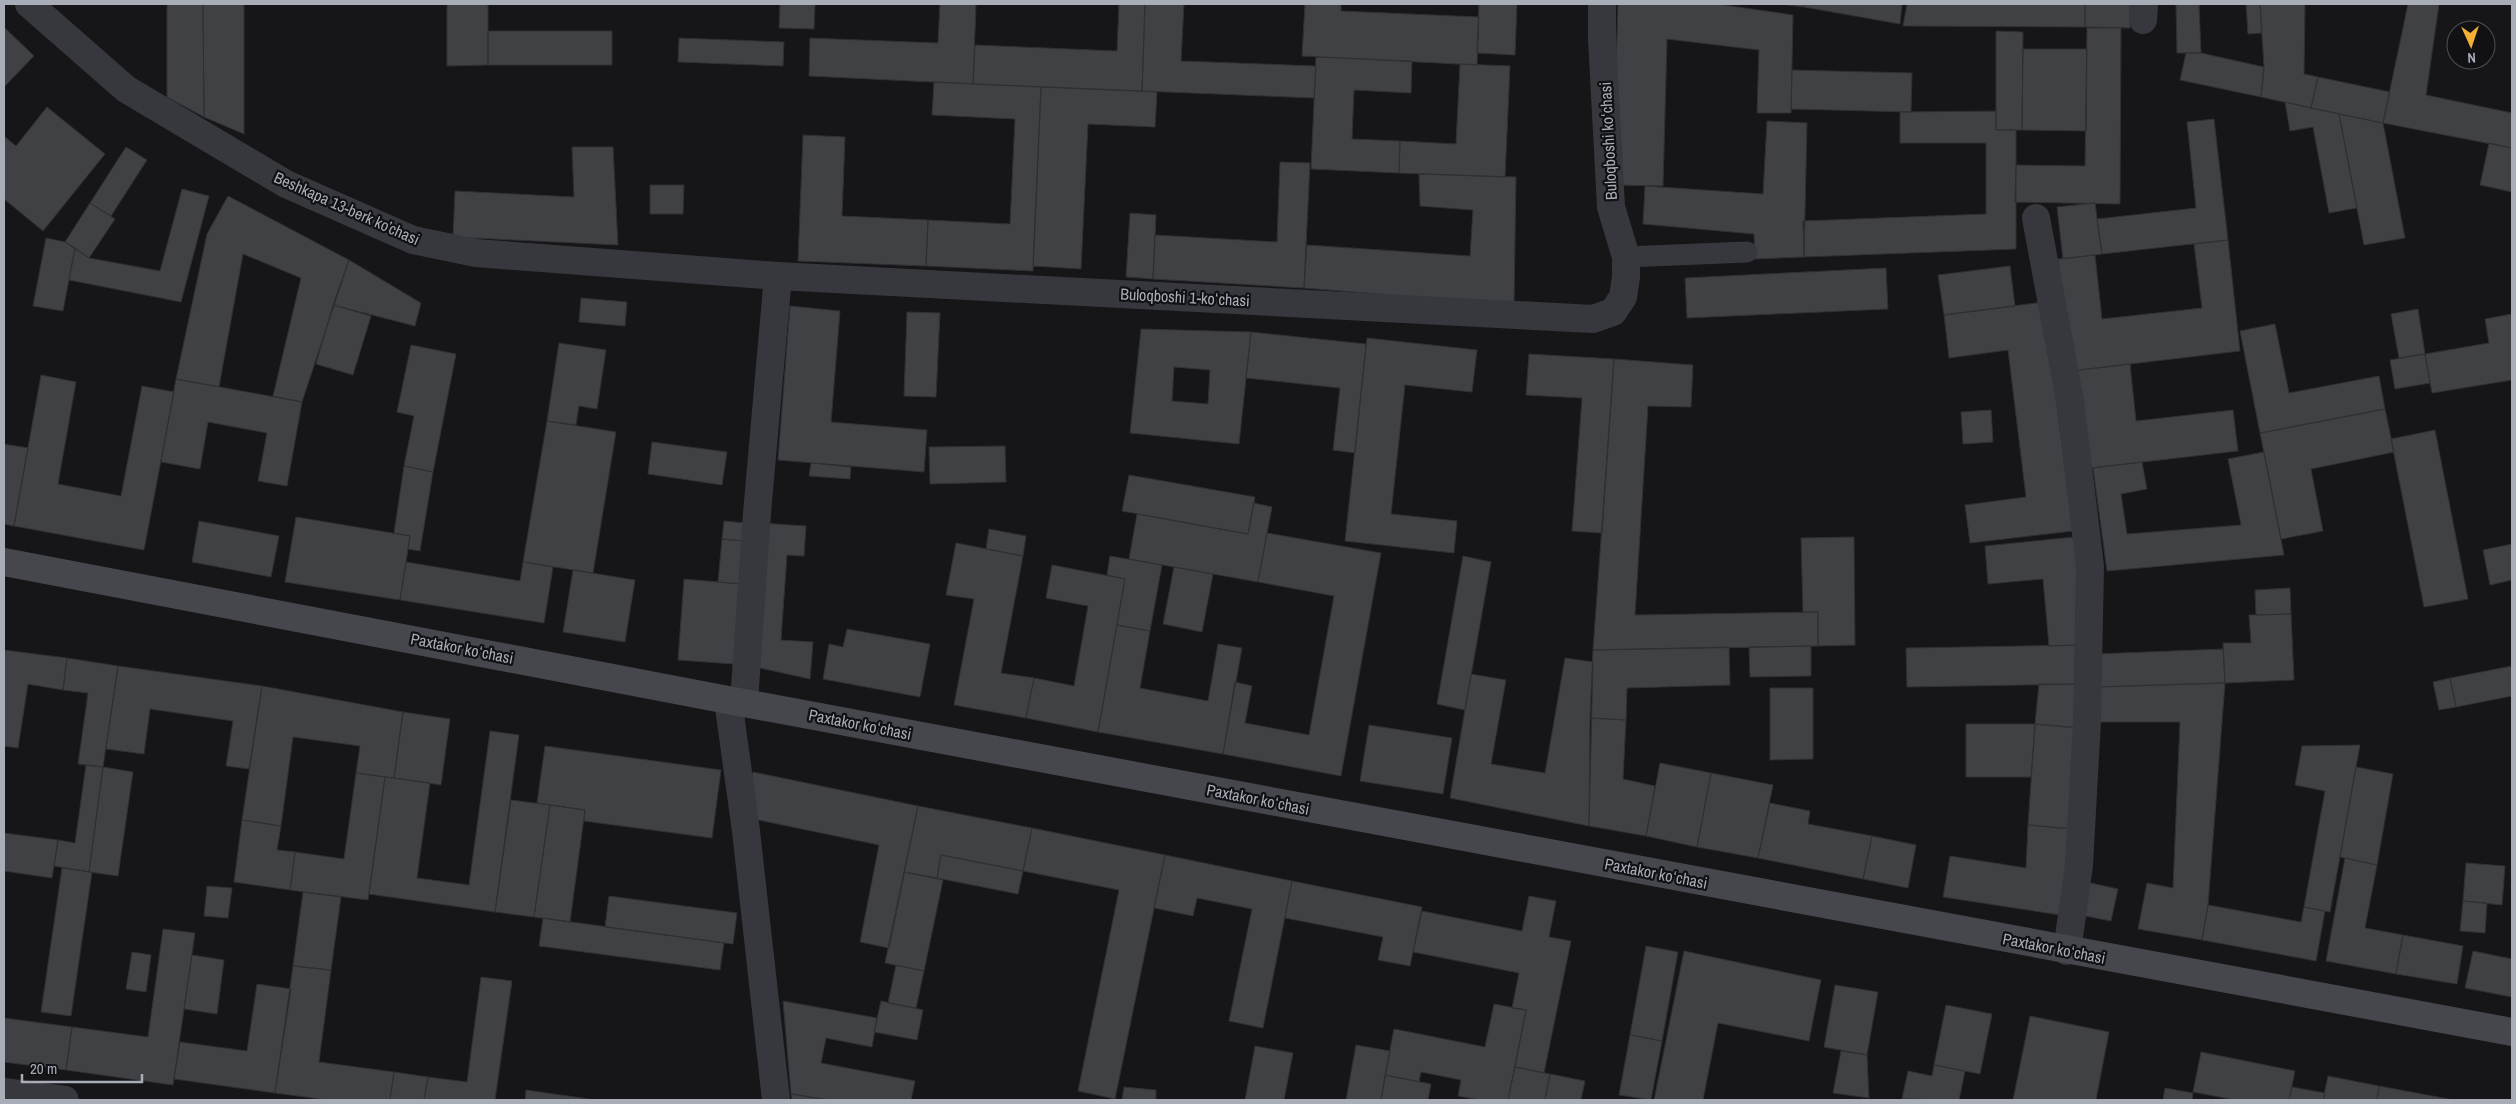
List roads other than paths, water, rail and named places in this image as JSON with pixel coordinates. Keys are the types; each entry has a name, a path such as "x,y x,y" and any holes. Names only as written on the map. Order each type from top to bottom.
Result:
{"main road":[{"name":"Paxtakor koʻchasi","path":"4,562 2067,951 2512,1032"}],"street":[{"name":"Beshkapa 13-berk koʼchasi","path":"29,4 126,89 286,184 412,240 476,253 778,276"},
{"name":"Buloqboshi koʻchasi","path":"1593,319 1612,312 1623,297 1626,257 1611,208 1602,39 1602,4"},
{"path":"2036,218 2070,401 2090,566 2087,721 2079,865 2067,951"},
{"name":"Buloqboshi 1-koʻchasi","path":"778,276 1593,319"},
{"path":"776,1100 746,831 736,701 757,513 778,276"},
{"path":"4,1092 65,1100"}],"lane":[{"path":"1626,257 1747,252"}]}
